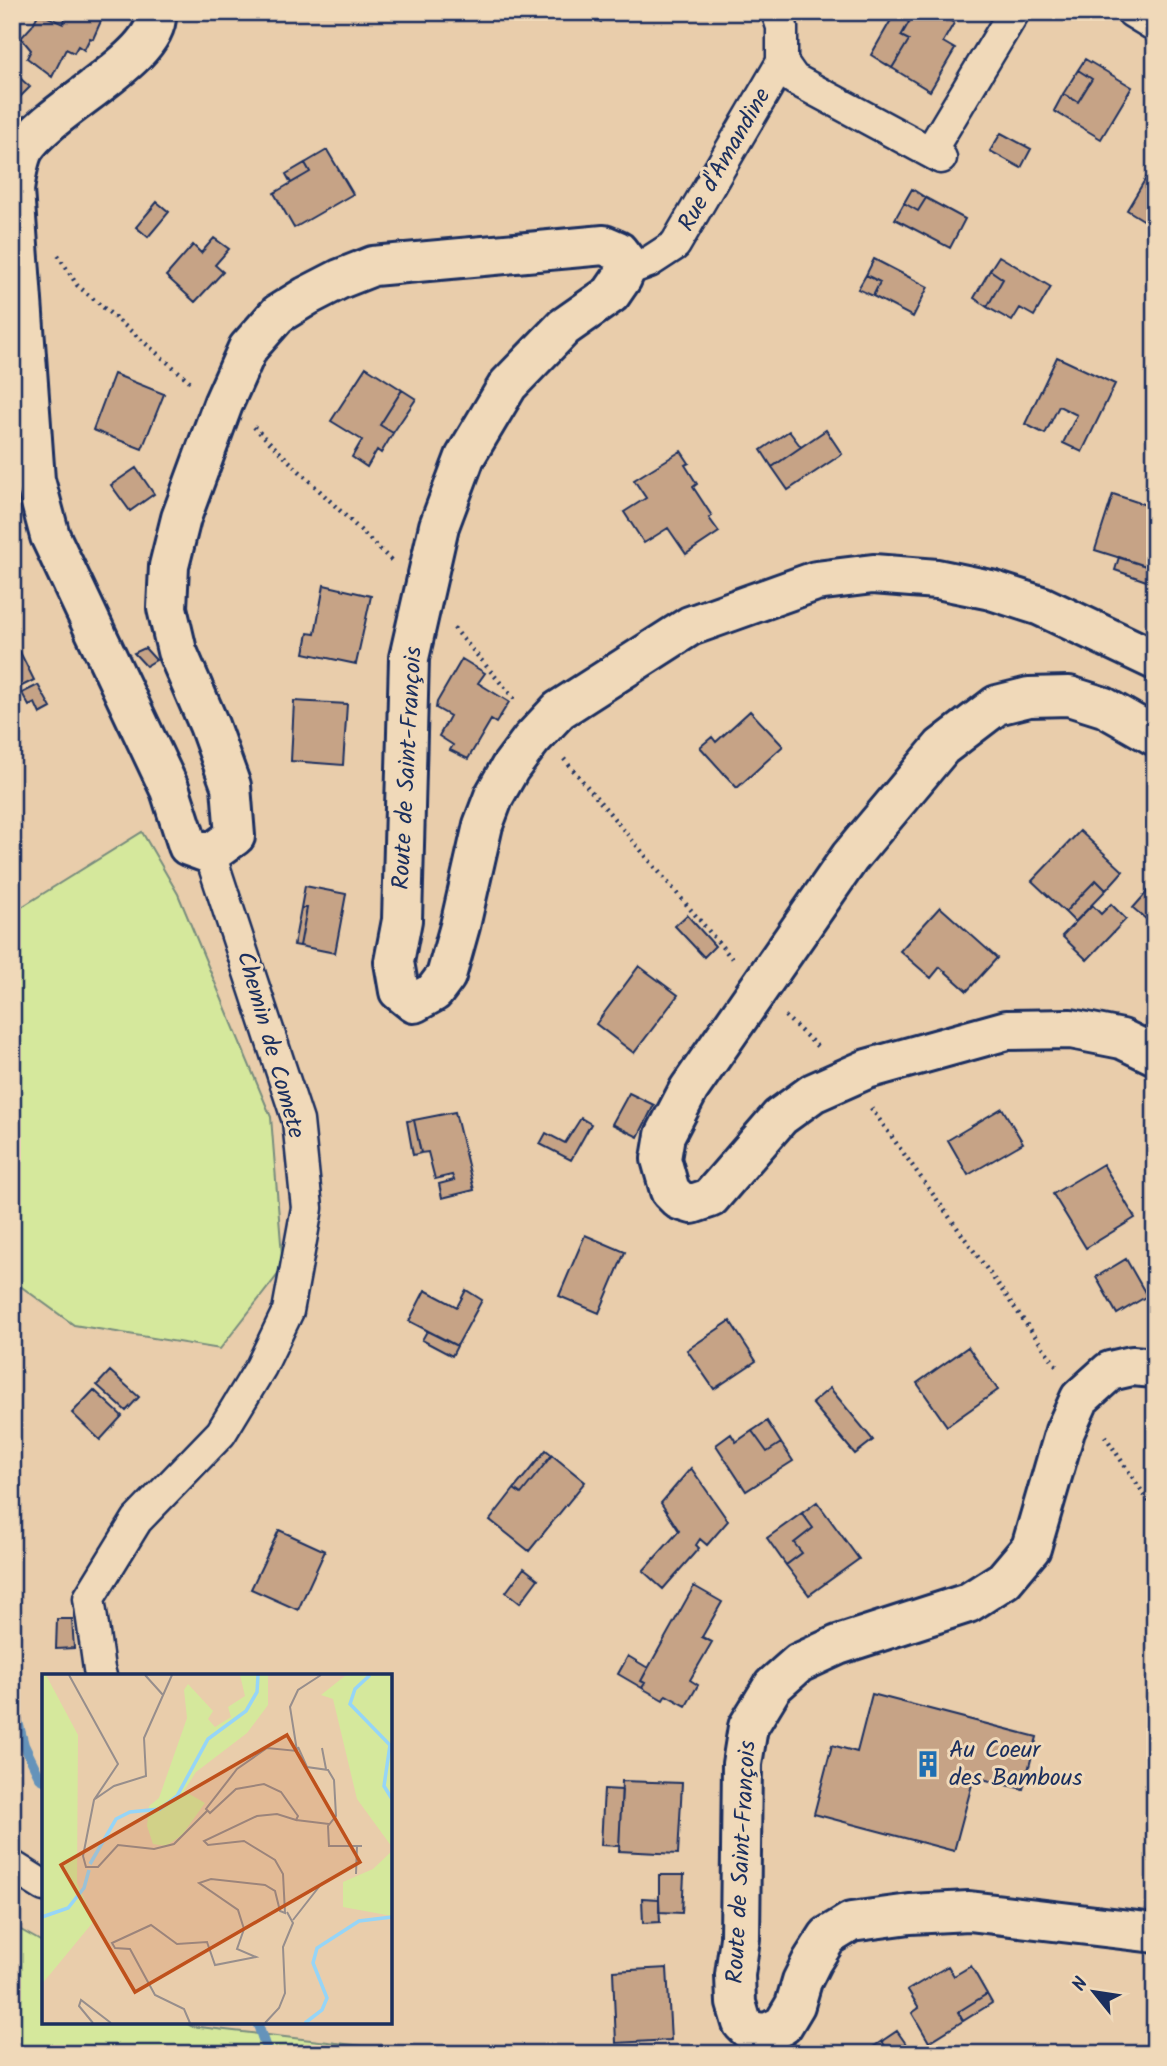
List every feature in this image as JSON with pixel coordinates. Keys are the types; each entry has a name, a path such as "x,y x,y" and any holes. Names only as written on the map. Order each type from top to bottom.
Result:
{"main road":[{"path":"156,12 157,18 149,38 134,57 44,126 24,149 14,190 35,480 50,536 170,790 188,846 210,854 235,836 231,786 209,725 177,651 167,608 169,566 181,518 223,404 248,348 278,314 340,279 373,266 604,245 618,251 628,264 624,271"},
{"name":"Route de Saint-François","path":"624,271 611,294 564,327 508,385 465,457 439,526 409,657 402,920 394,962 398,991 414,1003 434,992 446,976 487,815 510,768 559,710 690,626 816,581 873,574 937,579 991,590 1041,606 1155,660"},
{"path":"1155,736 1104,707 1069,696 1029,697 997,705 942,747 850,857 689,1089 665,1135 661,1159 670,1191 679,1200 692,1204 710,1198 780,1117 813,1093 867,1069 1007,1030 1071,1029 1122,1039 1155,1055"},
{"name":"Route de Saint-François","path":"1155,1368 1132,1366 1110,1371 1080,1398 1065,1431 1031,1548 1004,1580 968,1603 838,1645 799,1663 773,1686 748,1727 742,1765 740,1938 735,1975 736,2003 742,2023 749,2030 769,2032 783,2025 795,2005 802,1981 818,1952 828,1937 851,1922 910,1914 969,1911 1155,1933"}],"street":[{"name":"Rue d'Amandine","path":"624,271 649,262 675,245 782,62 782,27 777,12"},
{"name":"Rue d'Amandine","path":"782,62 794,79 936,155 1014,12"},
{"path":"1132,12 1155,26"},
{"name":"Chemin de Comete","path":"100,1674 89,1598 136,1520 221,1433 261,1367 288,1311 307,1208 298,1121 210,854"},
{"path":"12,1866 42,1885"}],"path":[{"path":"56,253 78,285 197,387"},
{"path":"247,421 425,593 758,990 849,1077 1080,1398 1155,1511"}],"green space":[{"path":"142,832 178,894 271,1117 283,1268 220,1349 74,1325 12,1280 12,913"},
{"path":"12,1925 42,1942 42,2024 188,2024 432,2054 12,2054"}],"building":[{"path":"68,12 105,12 93,39 90,38 84,50 78,46 74,53 66,49 52,77 27,58 31,50 21,38 39,13 63,24"},
{"path":"579,12 606,12 601,22"},
{"path":"896,12 936,12 954,23 943,42 955,49 930,91 892,68 909,40 901,36 909,22"},
{"path":"895,13 909,22 901,36 909,40 892,68 871,55"},
{"path":"1085,59 1132,87 1101,139 1054,111 1063,94 1078,102 1092,79 1078,70"},
{"path":"1078,70 1092,79 1078,102 1063,94"},
{"path":"12,71 30,87 12,105"},
{"path":"1001,133 1031,149 1021,168 990,151"},
{"path":"327,150 353,194 294,228 274,193 310,172 305,163"},
{"path":"305,163 310,172 291,183 286,174"},
{"path":"1155,163 1155,227 1127,210"},
{"path":"912,189 926,198 918,211 904,203"},
{"path":"926,198 965,219 950,248 895,219 904,203 918,211"},
{"path":"157,202 169,212 148,237 136,227"},
{"path":"214,238 229,249 215,265 223,272 195,302 166,276 193,245 201,253"},
{"path":"999,256 1051,287 1034,316 1020,308 1012,321 987,307 1003,279 990,270"},
{"path":"874,259 928,287 913,317 873,296 880,282 866,275"},
{"path":"990,270 1003,279 987,307 974,298"},
{"path":"866,275 880,282 873,296 858,289"},
{"path":"1057,357 1115,384 1082,452 1063,443 1077,415 1059,406 1045,434 1025,424"},
{"path":"366,367 402,390 380,425 393,433 381,453 377,450 367,467 352,457 362,440 331,421"},
{"path":"114,374 164,394 142,449 93,430"},
{"path":"402,390 416,399 393,433 380,425"},
{"path":"826,430 842,454 788,490 772,467"},
{"path":"789,431 801,447 772,467 761,450"},
{"path":"681,451 689,463 685,465 697,484 693,487 719,532 686,554 668,528 644,543 624,512 646,498 634,480"},
{"path":"136,468 154,494 130,511 111,485"},
{"path":"1113,494 1155,508 1155,569 1095,550"},
{"path":"1119,557 1155,569 1155,584 1115,570"},
{"path":"324,585 371,596 356,664 304,653 308,633 315,634"},
{"path":"145,648 156,660 146,666 134,653"},
{"path":"20,652 34,680 12,691 12,655"},
{"path":"462,659 485,673 478,683 509,702 496,723 491,720 468,759 450,750 453,745 439,736 450,716 436,708"},
{"path":"38,685 51,708 40,714 35,703 29,706 22,693"},
{"path":"294,701 347,704 343,765 291,761"},
{"path":"750,711 783,746 737,788 700,747 712,737 716,742"},
{"path":"1080,831 1123,871 1106,890 1096,880 1065,912 1032,881"},
{"path":"1096,880 1106,890 1075,922 1065,912"},
{"path":"1155,883 1155,924 1154,926 1133,908"},
{"path":"305,886 346,894 335,953 300,946 307,908 301,908"},
{"path":"1111,904 1126,919 1087,960 1062,936 1092,905 1101,914"},
{"path":"940,907 997,958 967,991 940,967 931,978 900,951"},
{"path":"301,908 307,908 300,946 294,945"},
{"path":"687,915 715,946 704,957 675,926"},
{"path":"639,966 678,995 634,1053 596,1024"},
{"path":"629,1093 654,1105 638,1137 612,1124"},
{"path":"1002,1108 1023,1143 968,1175 948,1140"},
{"path":"455,1112 474,1190 442,1198 439,1184 454,1180 452,1175 435,1179 428,1152 421,1153 414,1120"},
{"path":"581,1118 591,1124 571,1160 540,1144 546,1133 565,1143"},
{"path":"414,1120 421,1153 413,1155 407,1121"},
{"path":"1103,1164 1135,1218 1086,1248 1053,1194"},
{"path":"585,1235 625,1252 599,1313 559,1296"},
{"path":"1126,1259 1147,1296 1117,1314 1096,1277"},
{"path":"425,1290 457,1307 466,1290 482,1300 457,1346 409,1321"},
{"path":"730,1321 756,1361 714,1389 687,1350"},
{"path":"427,1331 457,1346 452,1356 422,1340"},
{"path":"968,1347 998,1390 947,1426 917,1383"},
{"path":"110,1371 139,1397 126,1411 97,1385"},
{"path":"830,1388 873,1440 855,1454 812,1403"},
{"path":"94,1390 122,1416 100,1440 72,1413"},
{"path":"767,1421 781,1443 767,1452 752,1431"},
{"path":"752,1431 767,1452 781,1443 793,1461 746,1491 716,1445 731,1434 736,1442"},
{"path":"546,1450 552,1455 521,1494 514,1489"},
{"path":"552,1455 585,1482 529,1551 490,1520 514,1489 521,1494"},
{"path":"691,1468 728,1521 707,1545 700,1539 696,1545 699,1548 663,1589 643,1571 679,1531 661,1503"},
{"path":"817,1502 859,1559 809,1595 786,1565 802,1553 794,1543 813,1528 802,1513"},
{"path":"802,1513 813,1528 794,1543 802,1553 786,1565 767,1538"},
{"path":"279,1530 325,1551 298,1610 251,1589"},
{"path":"524,1568 538,1579 520,1603 506,1592"},
{"path":"694,1586 722,1602 702,1637 712,1642 690,1680 698,1685 686,1706 666,1695 663,1700 642,1688 645,1683 641,1681"},
{"path":"57,1619 72,1619 74,1648 56,1649"},
{"path":"628,1656 648,1668 641,1681 645,1683 642,1688 618,1674"},
{"name":"Au Coeur des Bambous","path":"872,1694 1037,1737 1023,1789 974,1777 954,1851 814,1814 832,1745 857,1752"},
{"path":"622,1781 682,1783 678,1854 619,1851"},
{"path":"604,1789 622,1790 619,1846 601,1845"},
{"path":"659,1875 684,1875 682,1913 659,1912"},
{"path":"642,1898 659,1899 660,1922 643,1923"},
{"path":"948,1966 954,1976 971,1966 987,1994 958,2012 963,2021 929,2042 912,2013 919,2008 908,1990"},
{"path":"667,1968 671,2040 616,2043 613,1971"},
{"path":"987,1994 992,2003 963,2021 958,2012"},
{"path":"897,2031 913,2054 873,2054 885,2046 882,2041"},
{"path":"882,2041 885,2046 873,2054 863,2054"}],"waterway":[{"path":"12,1108 15,1120 12,1153"},
{"path":"12,1706 24,1745 42,1779"},
{"path":"258,2024 268,2054"}],"place":[{"name":"Au Coeur des Bambous","path":"928,1764"}]}
